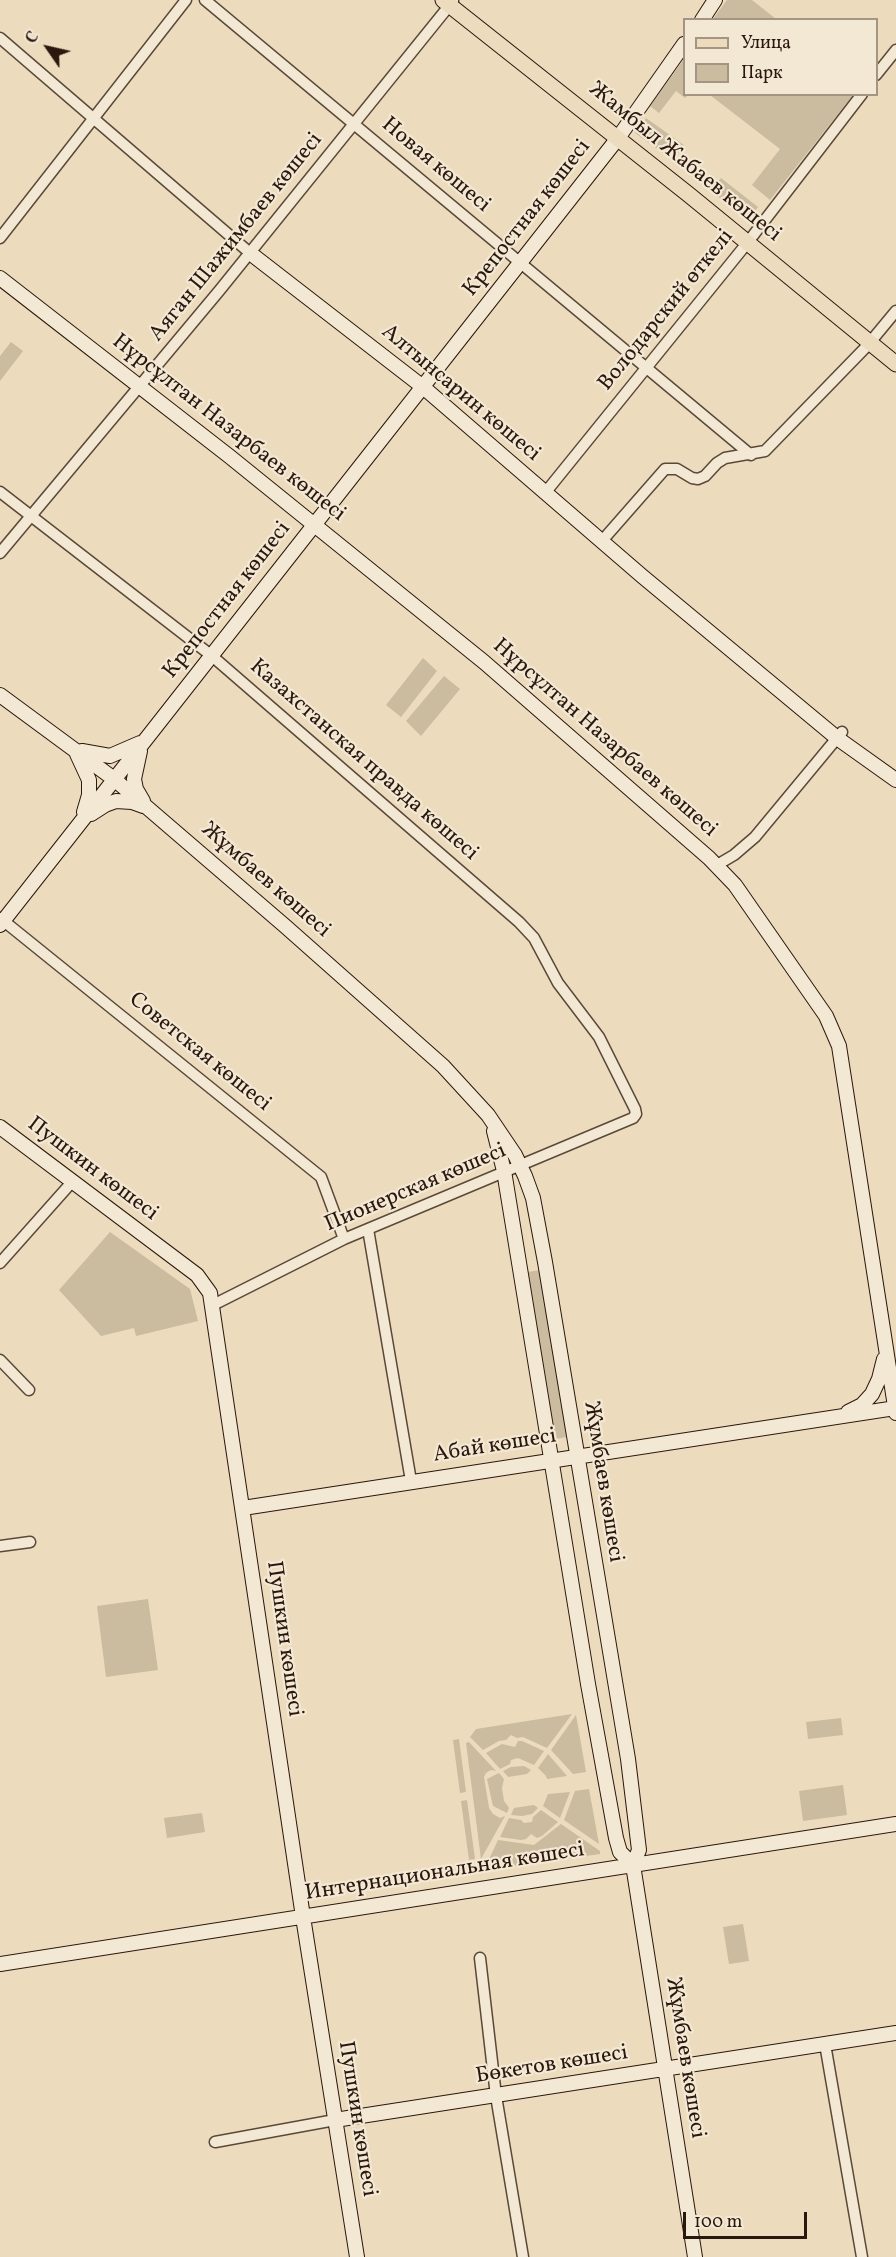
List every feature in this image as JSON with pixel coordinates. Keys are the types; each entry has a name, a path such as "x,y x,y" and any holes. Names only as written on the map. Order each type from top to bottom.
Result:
{"main road":[{"name":"Жамбыл Жабаев көшесі","path":"449,2 896,364"}],"street":[{"path":"0,238 186,0"},
{"name":"Новая көшесі","path":"205,0 751,455"},
{"path":"703,18 715,0"},
{"name":"Аяган Шажимбаев көшесі","path":"0,553 250,253 355,124 449,2"},
{"name":"Алтынсарин көшесі","path":"0,38 250,253 423,387 601,542 896,780"},
{"name":"Крепостная көшесі","path":"1,921 521,263 618,138 683,45"},
{"path":"878,72 896,50"},
{"name":"Володарский өткелі","path":"545,493 748,243 860,96"},
{"name":"Нұрсұлтан Назарбаев көшесі","path":"0,278 315,524 521,693 717,865 735,885 826,1016 837,1039 896,1409"},
{"path":"601,542 665,469 677,469 698,479 705,476 725,458 765,451 870,342 896,311"},
{"name":"Казахстанская правда көшесі","path":"0,492 212,656 528,930 558,983 599,1037 636,1114"},
{"name":"Жұмбаев көшесі","path":"0,695 114,779 148,807 434,1058 488,1115 520,1165 533,1198 545,1262 637,1824 639,1850 633,1865 695,2257"},
{"path":"717,865 734,855 755,837 840,735"},
{"path":"73,748 110,756 145,740"},
{"path":"145,740 136,764 134,779 138,792 148,807"},
{"path":"73,748 82,761 89,780 89,795 82,820"},
{"path":"82,820 99,808 116,801 132,802 148,807"},
{"name":"Советская көшесі","path":"1,921 321,1177 344,1239"},
{"name":"Пионерская көшесі","path":"213,1305 344,1239 633,1118 636,1114"},
{"name":"Жұмбаев көшесі","path":"488,1115 497,1137 504,1171 616,1838 620,1852 633,1865"},
{"name":"Пушкин көшесі","path":"0,1127 197,1275 208,1289 213,1305 303,1917 357,2257"},
{"path":"0,1263 72,1182"},
{"path":"368,1229 411,1481"},
{"path":"884,1338 896,1369"},
{"path":"837,1416 858,1408 872,1394 882,1369 884,1338"},
{"path":"0,1360 29,1390"},
{"name":"Абай көшесі","path":"243,1508 837,1416 896,1409"},
{"path":"0,1546 30,1542"},
{"name":"Интернациональная көшесі","path":"0,1964 896,1824"},
{"path":"480,1958 496,2096 523,2257"},
{"name":"Бөкетов көшесі","path":"215,2142 335,2120 896,2033"},
{"path":"825,2044 862,2257"}],"green space":[{"path":"727,0 752,0 775,18 714,18"},
{"path":"683,60 683,96 687,96 685,98 676,91 659,113 650,106"},
{"path":"711,96 852,96 770,200 752,185 780,149"},
{"path":"646,118 684,145 673,160 635,133"},
{"path":"721,178 758,207 748,220 711,191"},
{"path":"11,342 23,351 0,381 0,356"},
{"path":"423,658 437,671 401,717 386,705"},
{"path":"444,676 460,689 421,736 406,721"},
{"path":"110,1232 190,1289 198,1321 136,1336 134,1328 101,1336 59,1290"},
{"path":"540,1270 567,1437 555,1439 528,1272"},
{"path":"148,1599 158,1670 106,1677 97,1606"},
{"path":"572,1714 547,1748 523,1737 517,1738 511,1735 506,1740 499,1741 483,1750 470,1737 476,1729"},
{"path":"576,1715 586,1772 573,1774 551,1750"},
{"path":"841,1718 843,1735 808,1739 806,1722"},
{"path":"459,1739 466,1792 460,1793 453,1740"},
{"path":"518,1741 544,1751 534,1765 518,1758 511,1760 510,1764 500,1769 486,1753 502,1744 515,1747"},
{"path":"469,1742 496,1771 491,1770 484,1777 489,1808 500,1818 505,1816 481,1859 466,1743"},
{"path":"548,1754 567,1776 547,1779 538,1768"},
{"path":"524,1766 531,1770 527,1774 508,1777 503,1771 511,1767"},
{"path":"499,1773 504,1779 502,1788 504,1801 509,1808 507,1813 493,1806 487,1779"},
{"path":"843,1785 847,1815 803,1821 799,1791"},
{"path":"589,1789 599,1844 564,1820 575,1791"},
{"path":"570,1792 560,1818 543,1806 548,1794"},
{"path":"467,1800 475,1859 469,1860 461,1801"},
{"path":"534,1805 538,1808 532,1814 511,1815 514,1808"},
{"path":"541,1810 558,1822 542,1836 537,1838 531,1834 521,1840 500,1837 509,1818 521,1820 524,1823 532,1822 533,1817"},
{"path":"202,1813 205,1832 167,1838 164,1818"},
{"path":"561,1824 600,1851 600,1854 484,1870 498,1840 534,1845"},
{"path":"743,1924 749,1961 729,1964 723,1927"}]}
